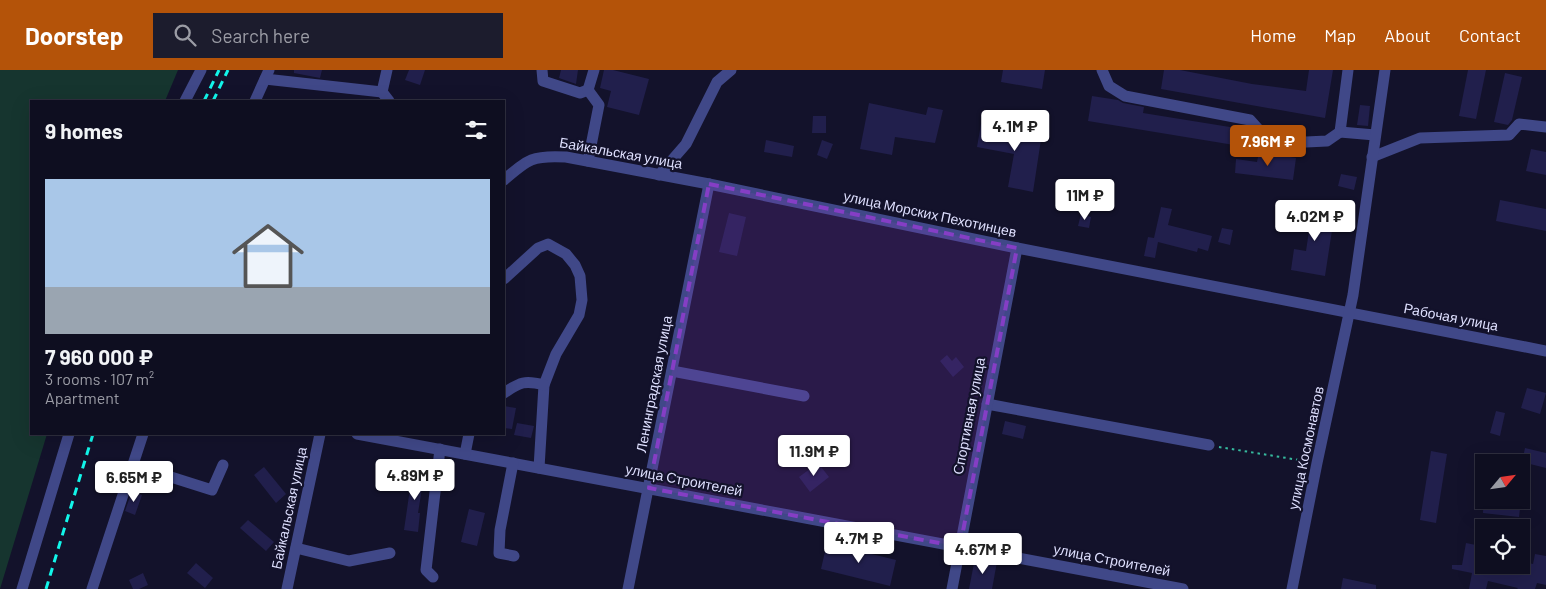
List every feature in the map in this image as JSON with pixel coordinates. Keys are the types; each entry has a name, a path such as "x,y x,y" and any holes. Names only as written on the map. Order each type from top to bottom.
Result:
{"street":[{"path":"186,100 201,70"},
{"path":"256,100 267,75 385,96 387,70"},
{"path":"542,70 543,81 580,93 588,90"},
{"path":"588,90 594,70"},
{"path":"659,175 686,144 717,82 730,70"},
{"path":"1102,70 1109,86 1125,96 1250,120 1259,130 1279,138 1306,142 1327,140 1340,132 1375,136"},
{"path":"1340,132 1348,70"},
{"name":"улица Космонавтов","path":"1292,589 1317,463 1350,314 1385,70"},
{"path":"588,90 599,105 588,161"},
{"path":"1372,157 1420,138 1509,135 1518,124 1546,127"},
{"name":"Байкальская улица","path":"505,179 524,163 543,156 566,157 710,184"},
{"name":"улица Морских Пехотинцев","path":"710,184 1017,248 1350,314"},
{"name":"Ленинградская улица","path":"628,589 710,184"},
{"path":"505,278 538,248 548,244 566,254 575,265 580,276 582,300 579,315 556,354 544,384 539,468"},
{"name":"Спортивная улица","path":"952,589 1017,248"},
{"name":"Рабочая улица","path":"1350,314 1546,351"},
{"path":"672,371 804,396"},
{"path":"505,392 529,381 544,384"},
{"path":"987,404 1209,445"},
{"path":"22,589 69,435"},
{"path":"92,589 143,435"},
{"name":"Байкальская улица","path":"287,589 320,435"},
{"name":"улица Строителей","path":"363,435 1181,589"},
{"path":"465,454 469,435"},
{"path":"432,577 426,570 440,449"},
{"path":"513,463 500,530 499,553 514,556"},
{"path":"133,464 212,490 223,465"},
{"path":"296,548 350,561 390,553"}],"path":[{"path":"1209,445 1317,463"}],"highlighted area":[{"path":"709,184 1017,248 960,547 649,488"}],"green space":[{"path":"0,70 178,70 165,100 30,100 30,435 47,435 0,589"}],"building":[{"path":"294,70 322,70 320,78 294,73"},
{"path":"409,70 425,70 420,85 405,80"},
{"path":"561,70 578,70 576,84 559,78"},
{"path":"604,70 613,70 649,79 639,115 607,107 611,91 600,88"},
{"path":"1003,70 1045,70 1042,89 1001,82"},
{"path":"1164,70 1180,70 1252,84 1306,91 1309,70 1333,70 1325,118 1161,89"},
{"path":"1468,70 1486,70 1476,119 1459,116"},
{"path":"1505,73 1522,77 1512,120 1508,125 1494,122"},
{"path":"1092,96 1144,107 1143,113 1236,128 1234,145 1088,121"},
{"path":"869,103 926,115 928,107 943,110 935,143 895,137 892,155 860,149"},
{"path":"1360,105 1370,106 1368,126 1357,125"},
{"path":"813,116 826,116 826,133 812,133"},
{"path":"981,124 1042,133 1033,192 1008,187 1014,154 977,147"},
{"path":"766,140 794,146 792,157 764,152"},
{"path":"822,140 833,144 827,159 817,155"},
{"path":"1531,149 1546,152 1546,175 1526,171"},
{"path":"1259,152 1296,158 1293,180 1235,173 1236,159 1257,162"},
{"path":"1341,174 1357,177 1354,190 1338,186"},
{"path":"1500,200 1546,209 1546,231 1496,221"},
{"path":"1161,207 1172,209 1168,225 1212,236 1208,251 1198,248 1197,252 1158,242 1155,258 1144,256 1148,237 1154,238"},
{"path":"1312,207 1335,211 1325,276 1291,270 1294,249 1306,251 1309,231 1299,229 1303,209 1311,210"},
{"path":"729,213 746,217 737,256 719,252"},
{"path":"1081,214 1091,217 1089,228 1078,226"},
{"path":"1222,228 1233,230 1230,245 1218,242"},
{"path":"947,355 952,361 956,357 964,367 953,377 940,361"},
{"path":"1527,388 1546,393 1540,414 1521,408"},
{"path":"505,406 516,408 512,429 505,428"},
{"path":"1496,411 1505,413 1500,436 1490,433"},
{"path":"1005,421 1026,426 1023,439 1002,434"},
{"path":"517,423 534,426 531,438 514,435"},
{"path":"1525,448 1546,453 1546,468 1530,464 1530,454 1524,454"},
{"path":"1431,451 1447,454 1436,523 1420,520"},
{"path":"818,463 829,477 810,492 799,477"},
{"path":"264,467 286,494 276,503 254,475"},
{"path":"413,468 425,470 418,513 420,513 418,532 404,530"},
{"path":"132,491 142,495 135,515 125,511"},
{"path":"469,509 485,513 477,546 461,542"},
{"path":"1483,509 1520,509 1519,517 1483,513"},
{"path":"248,520 274,542 266,551 240,528"},
{"path":"827,543 896,560 890,586 821,569"},
{"path":"1466,543 1475,545 1475,574 1530,574 1530,563 1533,564 1535,554 1546,556 1546,585 1537,583 1535,589 1517,589 1488,581 1486,589 1469,589 1472,573 1452,569 1452,565 1462,565"},
{"path":"975,558 997,562 992,589 969,589"},
{"path":"196,563 213,578 205,588 187,573"},
{"path":"143,573 148,585 139,589 133,589 129,580"},
{"path":"1343,578 1376,585 1376,589 1341,589"}],"railway":[{"path":"204,100 219,70"},
{"path":"213,100 228,70"},
{"path":"46,589 93,435"}]}
